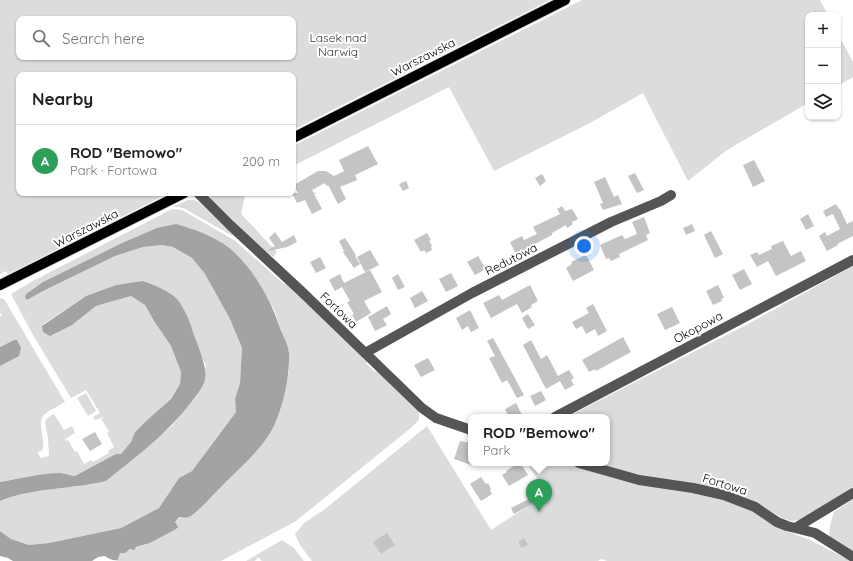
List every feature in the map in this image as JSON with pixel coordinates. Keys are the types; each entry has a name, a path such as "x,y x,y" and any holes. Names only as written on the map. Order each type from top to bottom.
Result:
{"main road":[{"name":"Warszawska","path":"296,136 565,0"},
{"name":"Warszawska","path":"0,285 178,196"}],"street":[{"name":"Redutowa","path":"365,353 478,290 611,222 661,201 671,195"},
{"name":"Fortowa","path":"201,196 426,412 468,429"},
{"name":"Okopowa","path":"561,414 853,260"},
{"name":"Fortowa","path":"589,466 639,480 693,488 724,495 755,508 787,526 797,527 815,533 853,557"},
{"path":"797,527 853,493"}],"green space":[{"name":"Lasek nad Narwią","path":"0,0 550,0 296,128 296,72 16,72 16,196 163,196 8,274 6,271 0,274"},
{"path":"582,0 820,0 826,12 805,12 805,105 727,150 688,181 643,93 590,123 494,171 449,87 296,164 296,144"},
{"path":"841,40 853,62 853,77 841,84"},
{"path":"210,196 245,196 241,214 277,252 273,257 251,239 211,200"},
{"path":"188,200 194,200 200,203 236,238 185,209 172,207"},
{"path":"172,209 182,210 234,240 284,284 287,282 368,361 366,363 375,372 378,370 419,412 419,420 296,521 221,561 116,561 118,560 120,553 150,543 180,517 189,517 213,496 241,467 267,437 276,421 289,372 289,352 274,309 252,273 238,256 227,247 190,228 120,244 43,282 26,294 27,300 115,256 143,247 162,245 173,247 192,258 205,274 230,319 242,348 240,383 235,399 236,412 192,471 179,478 159,508 121,528 49,543 29,545 11,539 0,531 0,501 38,491 106,481 172,426 201,388 206,365 199,352 142,281 116,285 86,296 42,325 72,325 96,306 131,296 145,305 171,346 181,372 180,384 171,399 135,432 131,442 121,454 75,476 62,473 52,473 0,482 0,366 18,356 14,340 0,347 0,317 2,315 0,313 0,298 4,299 65,402 47,412 42,417 41,426 43,447 42,451 38,452 40,458 49,456 45,422 47,418 54,414 64,430 72,426 75,433 65,439 66,441 68,440 75,452 77,451 84,464 91,460 93,462 109,453 108,451 114,447 107,433 109,431 101,419 103,417 95,420 93,417 100,413 86,390 71,398 33,335 11,294 31,282"},
{"path":"853,266 853,487 800,520 791,521 780,517 757,503 720,488 660,480 602,466 610,466 610,414 573,414 748,324"},
{"path":"86,393 96,411 88,416 77,398"},
{"path":"427,426 491,530 547,494 529,466 576,466 618,479 689,490 740,504 782,529 810,540 851,561 607,561 601,559 598,561 312,561 300,545 295,534 304,523 325,509"},
{"path":"853,499 853,552 829,537 830,525 834,512"},
{"path":"282,540 294,548 304,561 262,561 258,557 255,561 246,561"}],"shaded area":[{"path":"176,224 203,233 228,247 252,272 265,293 289,353 289,370 284,397 272,430 254,454 202,507 189,517 179,517 175,522 178,527 176,529 150,543 136,547 134,550 130,549 125,553 120,553 118,560 111,560 105,556 98,557 92,561 13,561 0,556 0,531 11,539 29,545 49,543 121,528 159,508 179,478 192,471 236,412 235,399 240,383 242,348 230,319 205,274 192,258 173,247 162,245 143,247 115,256 27,300 25,297 26,294 43,282 120,244 157,228"},
{"path":"142,281 170,293 177,299 184,309 205,368 204,384 200,391 165,432 106,481 38,491 0,501 0,482 52,473 62,473 75,476 116,454 121,454 131,442 135,432 171,399 180,384 181,372 171,346 145,305 131,296 96,306 72,325 50,336 43,332 42,326 86,296 116,285"},
{"path":"17,340 21,348 19,356 0,366 0,347"}],"building":[{"path":"368,146 378,164 355,175 357,180 340,187 346,199 338,204 328,185 326,186 325,183 312,190 314,193 317,193 314,194 322,209 312,214 305,200 297,203 294,196 296,196 296,193 298,193 296,184 318,171 326,171 334,176 344,171 339,160"},
{"path":"754,160 765,181 753,187 743,165"},
{"path":"635,173 644,190 637,193 628,176"},
{"path":"542,174 546,181 540,186 535,178"},
{"path":"605,177 614,197 618,195 622,204 603,210 600,204 603,203 594,182"},
{"path":"406,181 409,188 403,191 399,184"},
{"path":"836,204 847,224 853,221 853,236 827,251 819,236 825,232 827,236 840,229 833,214 826,217 823,211"},
{"path":"562,206 565,211 572,209 578,219 572,222 573,224 567,228 566,225 552,233 552,235 516,254 510,242 522,236 524,240 537,234 533,227 560,214 557,209"},
{"path":"808,214 814,226 806,230 800,219"},
{"path":"644,217 650,233 646,235 648,240 619,254 620,257 611,261 609,258 606,259 600,245 622,235 625,239 637,234 632,222"},
{"path":"692,224 695,231 686,235 683,228"},
{"path":"711,231 723,254 715,258 704,235"},
{"path":"275,232 282,242 294,235 297,242 287,247 269,251 268,250 275,246 269,238"},
{"path":"427,233 431,240 429,241 432,246 432,250 426,253 424,250 421,252 414,240"},
{"path":"345,238 360,264 354,268 343,252 344,251 339,241"},
{"path":"783,241 791,256 801,251 806,261 776,276 768,261 757,267 750,255 757,252 759,255 772,249 771,246"},
{"path":"370,250 379,265 365,272 357,257"},
{"path":"586,255 594,270 573,281 566,268 572,264 571,262"},
{"path":"478,256 486,269 475,275 467,262"},
{"path":"320,257 326,268 316,273 310,262"},
{"path":"744,269 752,284 740,290 732,275"},
{"path":"370,270 382,292 364,301 371,313 356,322 352,315 354,314 347,302 350,301 342,287 335,291 329,280 340,274 344,283"},
{"path":"451,273 458,286 446,292 439,279"},
{"path":"398,274 405,287 398,290 392,278"},
{"path":"530,285 538,301 531,305 532,307 522,313 517,304 491,318 483,303 499,295 502,300"},
{"path":"718,285 724,298 721,299 722,301 713,305 706,291"},
{"path":"422,291 428,301 415,308 410,298"},
{"path":"593,304 607,331 598,336 595,329 586,334 582,326 576,329 572,322 589,313 586,308"},
{"path":"387,306 391,314 383,319 387,325 375,331 368,317"},
{"path":"672,307 680,323 665,330 657,314"},
{"path":"470,310 479,328 471,332 468,326 462,330 456,318"},
{"path":"528,314 535,325 528,329 522,318"},
{"path":"623,337 631,352 596,371 595,369 589,372 582,360"},
{"path":"493,338 524,395 517,398 507,380 502,383 489,358 495,356 487,341"},
{"path":"531,340 541,359 547,355 558,376 569,370 574,378 571,380 574,385 565,390 560,381 546,389 523,345"},
{"path":"428,358 435,370 421,377 414,365"},
{"path":"541,391 546,400 535,406 530,396"},
{"path":"516,403 522,414 508,414 505,409"},
{"path":"95,432 102,444 90,451 82,439"},
{"path":"460,441 468,442 468,464 454,459"},
{"path":"514,466 522,466 528,475 509,486 502,475 507,472 506,471"},
{"path":"481,477 486,484 488,483 492,494 481,501 470,484"},
{"path":"529,499 532,504 514,514 511,508"},
{"path":"387,533 395,545 381,554 373,542"},
{"path":"524,538 528,545 522,548 518,542"}],"place":[{"name":"ROD \"Bemowo\"","path":"539,512"}]}
